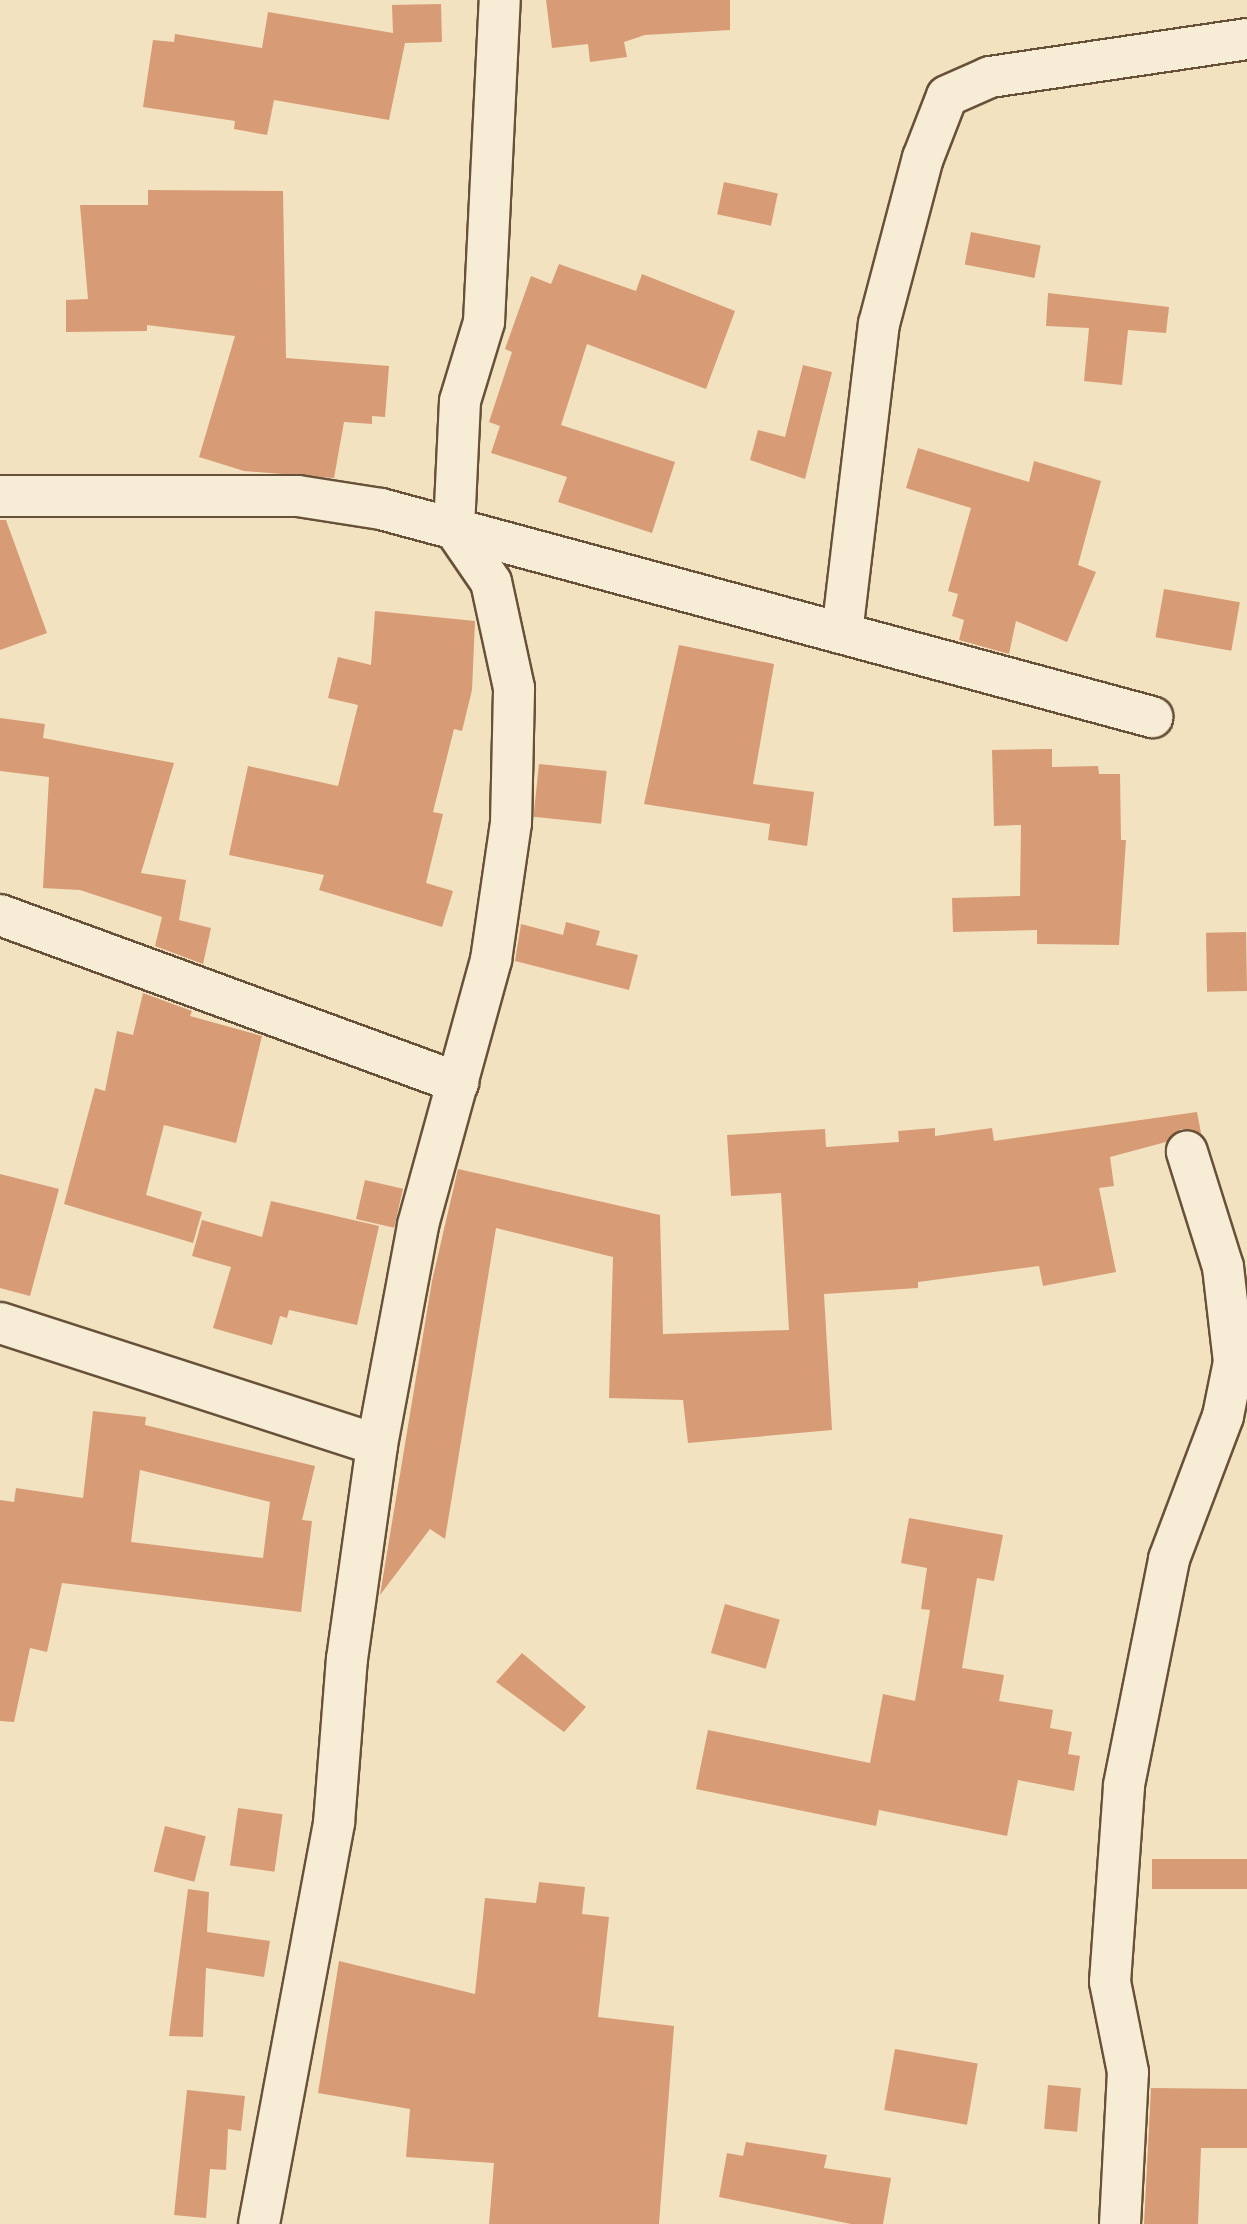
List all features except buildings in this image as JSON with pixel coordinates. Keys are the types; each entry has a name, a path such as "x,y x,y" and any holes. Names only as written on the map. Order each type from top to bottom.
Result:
{"street":[{"path":"259,2224 334,1823 347,1659 377,1446 418,1225 491,960 517,726 491,582 454,528 460,402 484,322 500,0"},
{"path":"842,633 879,324 923,158 947,96 990,76 1247,39"},
{"path":"0,496 298,496 454,528 1152,717"},
{"path":"0,915 458,1083"},
{"path":"1120,2224 1128,2072 1110,1982 1124,1785 1170,1559 1222,1416 1234,1362 1224,1267 1187,1152"},
{"path":"0,1323 377,1446"}]}
